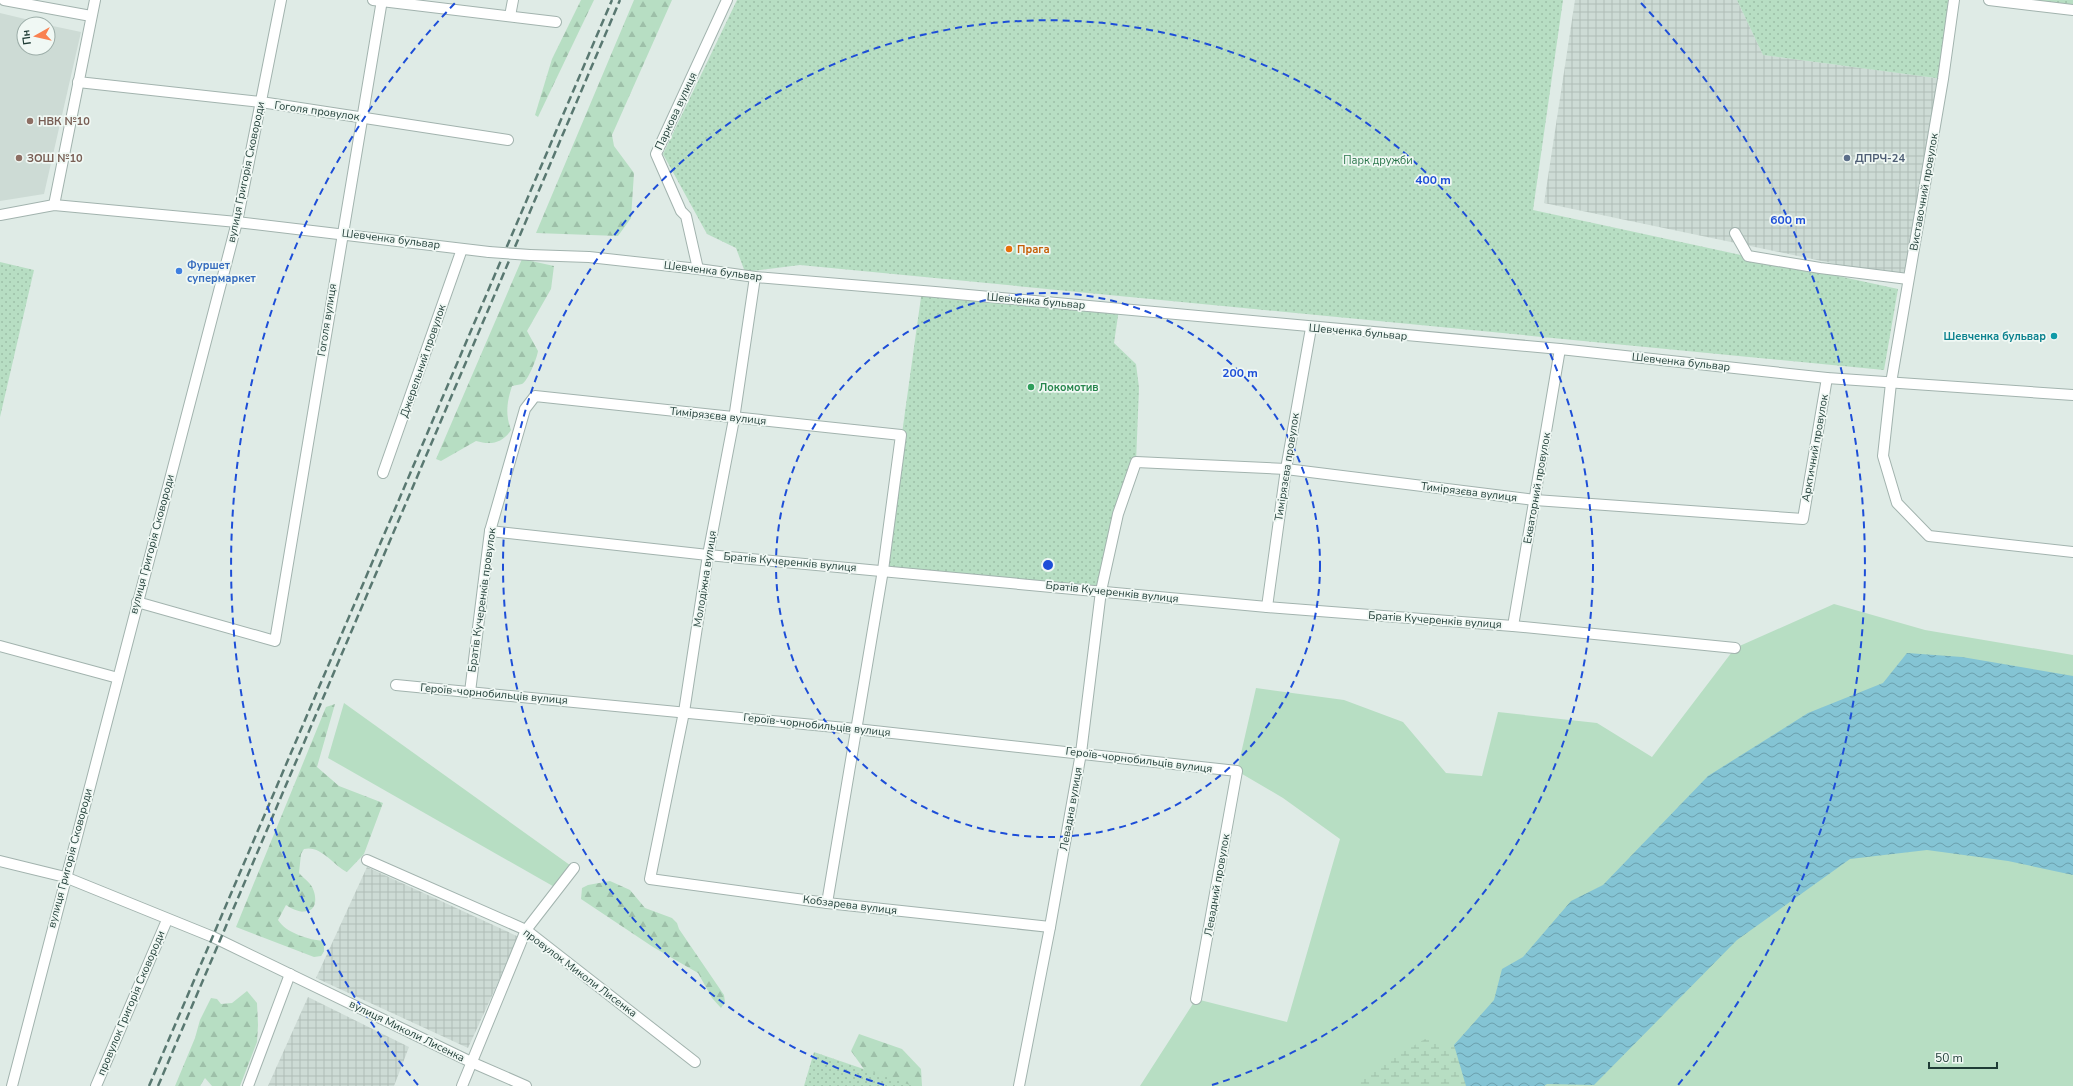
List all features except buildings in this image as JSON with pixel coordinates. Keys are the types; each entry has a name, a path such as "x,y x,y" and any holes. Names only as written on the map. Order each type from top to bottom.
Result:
{"street":[{"path":"4,0 92,16"},
{"path":"54,205 95,0"},
{"name":"вулиця Григорія Сковороди","path":"12,1086 65,877 237,222 281,0"},
{"path":"379,0 556,22"},
{"name":"Гоголя вулиця","path":"137,602 275,641 379,0"},
{"path":"510,16 513,0"},
{"name":"Паркова вулиця","path":"698,268 686,216 681,211 656,154 727,0"},
{"name":"Виставочний провулок","path":"1954,0 1943,79 1891,383 1883,456 1897,504 1929,536 2073,552"},
{"path":"1989,0 2073,10"},
{"name":"Гоголя провулок","path":"78,82 261,102 508,140"},
{"name":"Шевченка бульвар","path":"0,215 54,205 342,233 489,252 589,257 698,268 755,277 935,292 1311,328 1560,349 1827,378 2073,395"},
{"path":"1735,233 1748,256 1820,268 1908,279"},
{"name":"Джерельний провулок","path":"384,473 462,249"},
{"name":"Молодіжна вулиця","path":"650,879 684,712 708,555 734,419 755,277"},
{"name":"Тимірязєва провулок","path":"1267,608 1286,469 1311,328"},
{"name":"Екваторний провулок","path":"1513,626 1560,349"},
{"name":"Арктичний провулок","path":"1803,519 1827,378"},
{"name":"Тимірязєва вулиця","path":"535,396 734,419 900,435 883,570"},
{"name":"Братів Кучеренків провулок","path":"470,692 490,531 525,409 535,396"},
{"name":"Тимірязєва вулиця","path":"1136,462 1286,469 1535,500 1803,519"},
{"name":"Левадна вулиця","path":"1019,1086 1050,927 1081,753 1101,591 1118,514 1136,462"},
{"name":"Братів Кучеренків вулиця","path":"490,531 708,555 883,570 1267,608 1513,626 1735,648"},
{"path":"827,903 883,570"},
{"path":"0,646 118,678"},
{"name":"Героїв-чорнобильців вулиця","path":"396,685 856,729 1237,771"},
{"name":"Левадний провулок","path":"1196,999 1237,771"},
{"name":"провулок Миколи Лисенка","path":"367,860 526,930 696,1062"},
{"name":"вулиця Миколи Лисенка","path":"0,861 65,877 167,920 213,937 471,1062 526,1086"},
{"path":"462,1086 526,930 574,868"},
{"name":"Кобзарева вулиця","path":"650,879 827,903 1050,927"},
{"name":"провулок Григорія Сковороди","path":"96,1086 167,920"},
{"path":"248,1086 290,974"}],"shaded area":[{"path":"1575,0 1737,0 1763,55 1943,79 1908,279 1544,203"},
{"name":"НВК №10","path":"0,13 16,17 16,56 56,56 56,27 81,32 44,194 0,201"},
{"path":"367,867 519,937 468,1048 316,978"},
{"path":"308,997 409,1047 394,1086 268,1086"}],"green space":[{"path":"581,0 594,0 538,117 535,115 552,59"},
{"path":"634,0 672,0 612,135 614,146 634,173 631,218 618,236 536,233"},
{"name":"Парк дружби","path":"737,0 1563,0 1533,210 1898,289 1884,370 800,265 745,272 736,248 707,234 663,154"},
{"path":"1737,0 1954,0 1943,79 1763,55"},
{"path":"1989,0 2073,0 2073,10"},
{"path":"522,259 554,266 551,289 527,331 538,351 536,359 524,382 522,384 512,386 510,392 507,413 511,430 500,441 486,443 476,441 441,461 436,459"},
{"path":"0,262 34,270 0,417"},
{"path":"922,290 1119,309 1114,343 1136,364 1139,388 1136,462 1101,591 883,570"},
{"path":"1834,604 1925,630 2073,655 2073,1086 1140,1086 1196,999 1287,1022 1340,839 1283,798 1237,771 1256,688 1344,700 1403,722 1446,773 1482,776 1498,712 1597,723 1652,757 1735,648"},
{"path":"344,703 574,868 558,889 328,758"},
{"path":"335,704 317,767 339,786 383,803 364,854 347,872 327,856 316,850 304,849 301,854 299,873 312,887 315,895 315,903 311,910 304,911 296,910 286,905 278,920 286,929 298,935 324,941 324,951 321,956 314,957 236,927 326,707"},
{"path":"610,881 630,890 645,908 672,918 677,923 679,929 724,995 725,1002 721,1008 712,998 698,973 653,947 581,899 582,888 588,885"},
{"path":"247,991 257,1003 257,1042 240,1086 212,1086 205,1078 200,1086 175,1086 195,1038 200,1020 211,998 217,999 221,1004 232,1003"},
{"path":"859,1034 902,1049 921,1069 922,1086 876,1086 851,1051"},
{"path":"1425,1039 1454,1045 1466,1086 1353,1086 1381,1065"},
{"path":"814,1052 913,1086 804,1086"}],"water":[{"path":"1907,653 1962,657 2073,676 2073,875 2008,861 1927,850 1850,859 1737,940 1594,1085 1547,1084 1544,1086 1466,1086 1454,1045 1494,1000 1502,969 1523,957 1571,901 1603,885 1708,776 1808,713 1883,683"}],"railway":[{"path":"149,1086 612,0"},
{"path":"158,1086 620,0"}],"place":[{"name":"НВК №10","path":"30,121"},
{"name":"ЗОШ №10","path":"19,158"},
{"name":"ДПРЧ-24","path":"1847,158"},
{"name":"Прага","path":"1009,249"},
{"name":"Фуршет супермаркет","path":"179,271"},
{"name":"Шевченка бульвар","path":"2054,336"},
{"name":"Локомотив","path":"1031,387"}]}
